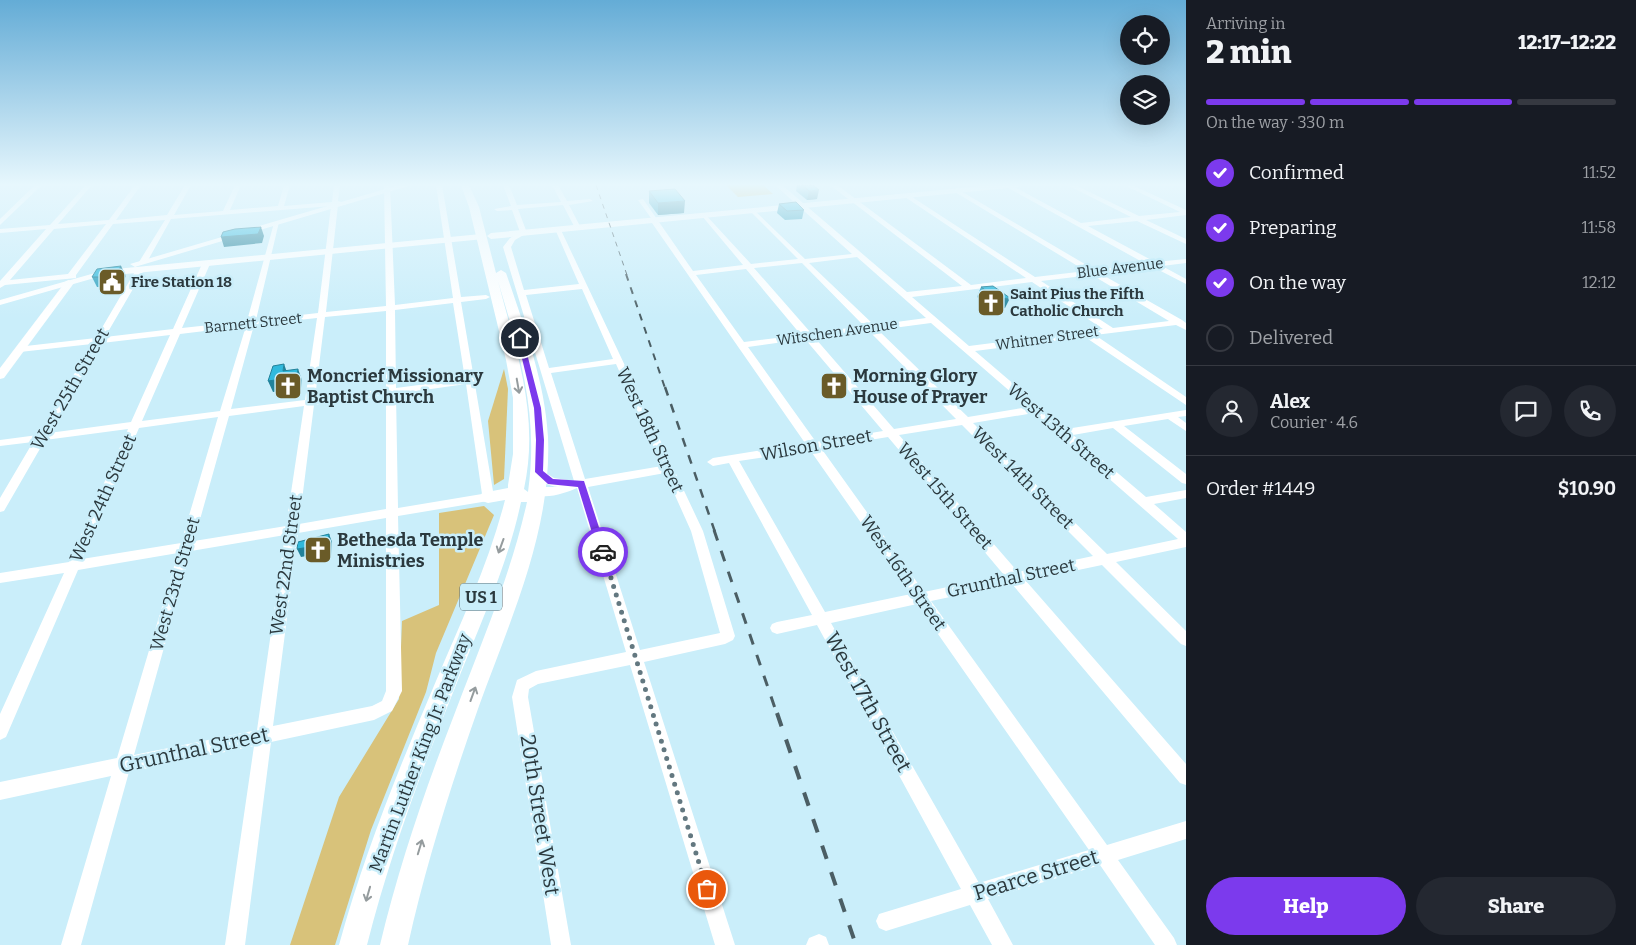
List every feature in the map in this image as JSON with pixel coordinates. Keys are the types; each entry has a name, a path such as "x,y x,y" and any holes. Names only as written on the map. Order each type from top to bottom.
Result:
{"highway":[{"name":"Martin Luther King Jr. Parkway","path":"394,945 414,865 431,811 510,594 526,542 538,482 540,424 534,391 483,229"},
{"name":"Martin Luther King Jr. Parkway","path":"353,945 374,871 395,812 491,571 517,492 521,461 522,422 517,379 485,229"},
{"path":"522,422 529,481 531,486 538,482"},
{"path":"488,497 517,492 521,494 526,501 526,542"},
{"path":"488,497 503,508 510,518"}],"main road":[{"path":"102,274 142,266 259,229"},
{"path":"142,266 206,264 567,229"},
{"path":"0,376 70,280"}],"street":[{"path":"0,231 25,229"},
{"path":"1,284 50,229"},
{"path":"70,280 106,229"},
{"name":"West 25th Street","path":"0,508 163,229"},
{"name":"West 23rd Street","path":"71,945 276,229"},
{"name":"West 22nd Street","path":"235,945 291,530 334,229"},
{"path":"388,229 392,513"},
{"path":"0,578 488,497 445,229"},
{"path":"523,229 524,233 512,239 507,247 546,371 577,484 636,657 725,945"},
{"name":"West 16th Street","path":"661,229 1167,945"},
{"name":"West 15th Street","path":"716,229 1186,777"},
{"name":"West 14th Street","path":"771,229 1186,640"},
{"name":"West 13th Street","path":"829,229 1186,541"},
{"path":"892,229 969,287"},
{"path":"957,229 1110,330"},
{"path":"1022,229 1182,322 1186,327"},
{"path":"1089,229 1186,282"},
{"path":"1160,229 1186,242"},
{"name":"West 18th Street","path":"558,230 697,531 728,636 636,657"},
{"path":"691,274 859,255"},
{"name":"Blue Avenue","path":"905,295 1186,261"},
{"name":"West 24th Street","path":"0,732 206,264"},
{"path":"0,302 70,280 102,274"},
{"path":"1,284 70,280"},
{"path":"522,292 584,286"},
{"name":"Barnett Street","path":"20,349 486,298"},
{"name":"Witschen Avenue","path":"742,345 933,320"},
{"name":"Whitner Street","path":"967,349 1182,322"},
{"path":"1086,333 1186,402"},
{"path":"546,371 618,361"},
{"path":"0,443 470,381"},
{"name":"Wilson Street","path":"713,462 1037,409"},
{"path":"1064,433 1186,413"},
{"path":"1170,416 1186,428"},
{"path":"1116,425 1186,480"},
{"name":"West 17th Street","path":"732,459 1003,945"},
{"path":"538,482 577,484 668,469"},
{"path":"538,482 561,491 577,484"},
{"path":"1143,502 1186,494"},
{"name":"Grunthal Street","path":"0,792 374,713 387,706 394,692 392,513"},
{"name":"Grunthal Street","path":"777,628 1186,541"},
{"name":"20th Street West","path":"561,945 520,697 522,685 536,678 636,657"},
{"name":"Pearce Street","path":"886,921 1186,830"}],"shaded area":[{"path":"504,369 508,389 504,479 494,485 488,421"},
{"path":"484,506 494,515 436,653 426,692 371,830 335,945 290,945 339,797 399,699 402,621 439,605 439,513"}],"building":[{"path":"235,229 260,229 258,234 221,237 223,232"},
{"path":"121,266 115,275 111,277 92,277 97,269"},
{"path":"993,286 1010,298 998,299 981,287"},
{"path":"284,364 283,371 298,369 297,377 268,381 273,366"},
{"path":"841,375 846,381 832,383 827,377"},
{"path":"329,534 328,548 316,550 316,546 297,549 298,542"}],"railway":[{"path":"611,229 627,275"},
{"path":"626,274 665,388"},
{"path":"665,387 715,532"},
{"path":"714,530 777,714"},
{"path":"777,713 856,945"}],"way so far":[{"path":"603,552 707,889"}],"place":[{"name":"Fire Station 18","path":"112,282"},
{"name":"Saint Pius the Fifth Catholic Church","path":"991,303"},
{"name":"Moncrief Missionary Baptist Church","path":"288,386"},
{"name":"Morning Glory House of Prayer","path":"834,386"},
{"name":"Bethesda Temple Ministries","path":"318,550"}],"route":[{"path":"520,338 538,408 540,424 539,472 545,479 551,482 573,485 581,484 603,552"}]}
